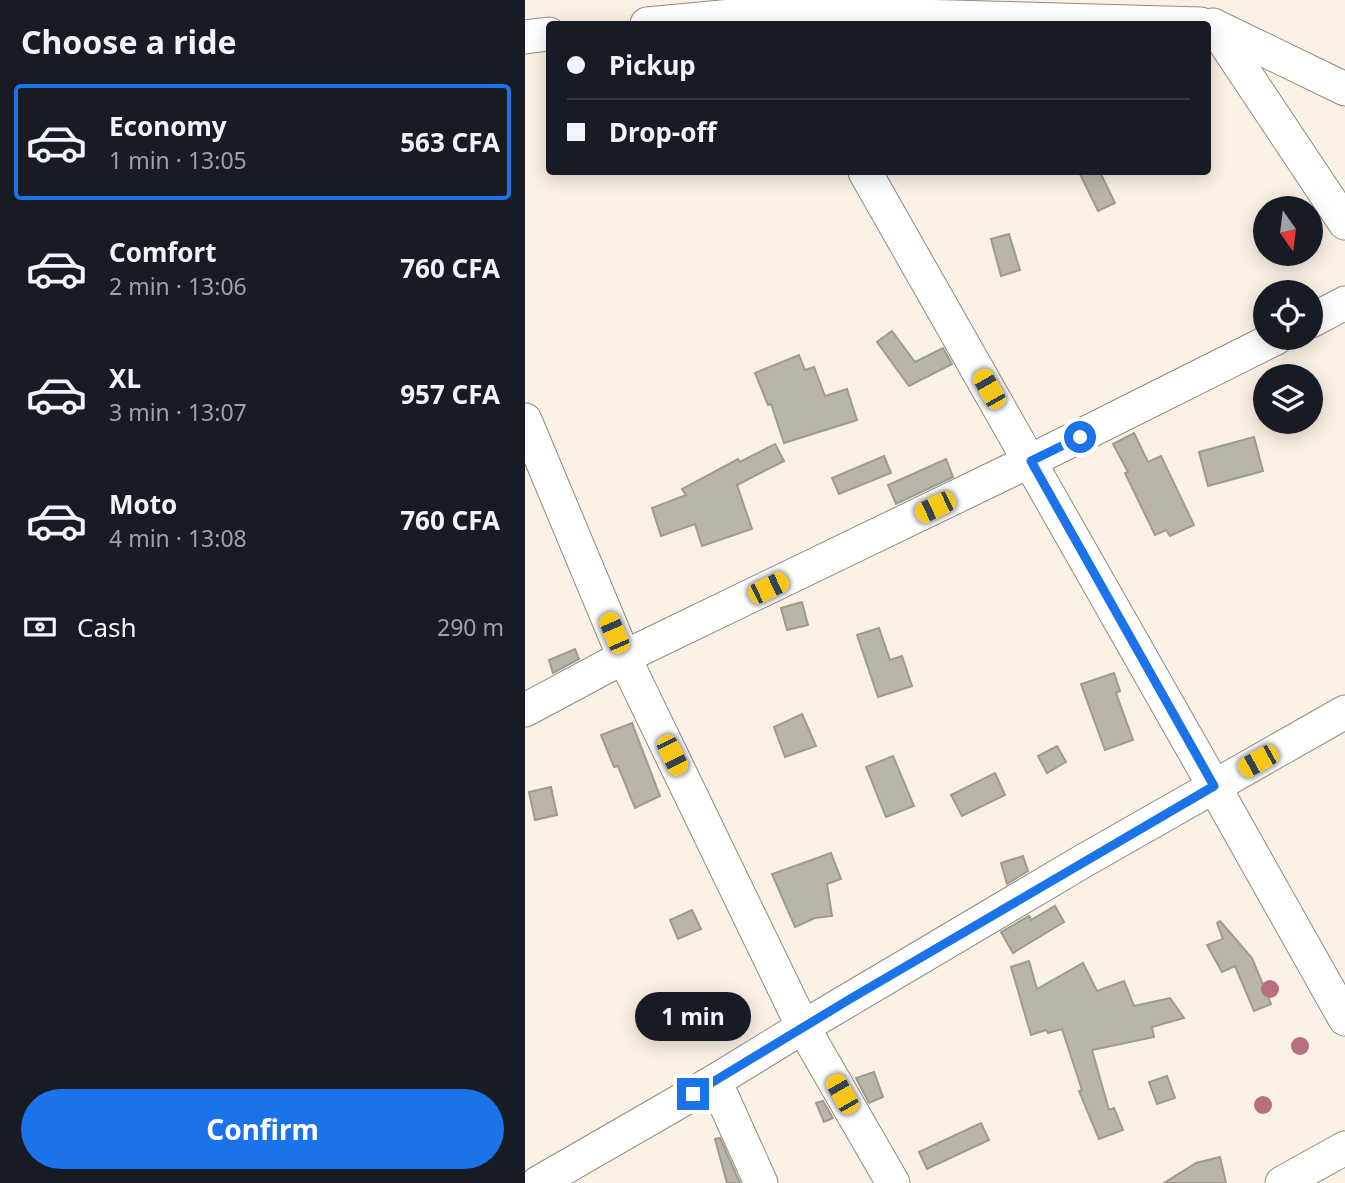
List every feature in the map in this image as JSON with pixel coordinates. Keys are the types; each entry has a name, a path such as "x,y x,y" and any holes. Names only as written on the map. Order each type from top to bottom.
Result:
{"street":[{"path":"712,21 777,18 961,21"},
{"path":"1211,27 1345,89"},
{"path":"1211,31 1345,223"},
{"path":"525,37 546,34"},
{"path":"867,175 1345,1019"},
{"path":"1323,315 1345,303"},
{"path":"525,710 624,657 1031,461 1253,350"},
{"path":"525,420 624,657 803,1027 893,1183"},
{"path":"538,1183 715,1081 1085,860 1345,712"},
{"path":"715,1081 761,1183"},
{"path":"1282,1183 1345,1148"}],"building":[{"path":"1080,175 1101,175 1115,203 1098,211"},
{"path":"1009,234 1020,270 1001,276 991,239"},
{"path":"892,331 915,362 943,348 952,364 909,386 877,342"},
{"path":"799,355 805,370 814,367 825,396 847,389 857,420 784,443 771,404 768,405 755,373"},
{"path":"1134,433 1148,462 1161,456 1194,525 1170,536 1166,530 1155,535 1113,444"},
{"path":"1254,437 1263,471 1208,486 1199,452"},
{"path":"775,444 784,461 737,485 752,529 702,546 695,524 661,536 652,508 686,495 682,489 738,459 740,462"},
{"path":"884,456 891,473 839,494 832,478"},
{"path":"946,459 953,477 896,504 888,485"},
{"path":"802,602 808,625 787,630 781,608"},
{"path":"879,628 890,660 902,656 912,686 878,697 857,635"},
{"path":"575,649 579,659 553,673 549,660"},
{"path":"1114,673 1120,691 1116,693 1133,740 1105,750 1081,684"},
{"path":"802,714 816,746 785,757 774,727"},
{"path":"632,723 660,796 635,808 618,766 614,767 601,735"},
{"path":"1057,746 1066,762 1047,773 1038,756"},
{"path":"893,756 914,806 886,817 866,767"},
{"path":"995,773 1005,795 962,816 951,795"},
{"path":"551,787 557,815 535,820 529,792"},
{"path":"831,853 841,879 827,884 832,916 815,918 795,927 772,874"},
{"path":"1023,856 1028,871 1007,884 1001,863"},
{"path":"1055,906 1064,922 1013,953 1001,932 1029,916 1031,920"},
{"path":"692,910 701,929 678,939 670,920"},
{"path":"1220,921 1252,958 1271,1004 1254,1011 1235,966 1222,972 1207,945 1223,939 1217,923"},
{"path":"1029,961 1037,989 1083,963 1097,991 1124,981 1134,1006 1170,998 1184,1018 1152,1027 1154,1037 1092,1050 1109,1110 1114,1108 1123,1130 1099,1139 1079,1091 1082,1090 1062,1029 1031,1035 1011,967"},
{"path":"874,1072 883,1097 869,1103 856,1078"},
{"path":"1167,1076 1175,1098 1157,1104 1149,1082"},
{"path":"823,1101 833,1118 824,1122 816,1103"},
{"path":"981,1123 989,1140 927,1169 919,1152"},
{"path":"720,1138 740,1183 727,1183 715,1139"},
{"path":"1220,1157 1226,1183 1164,1183 1196,1163"}],"route":[{"path":"693,1094 1214,786 1031,461 1080,437"}]}
